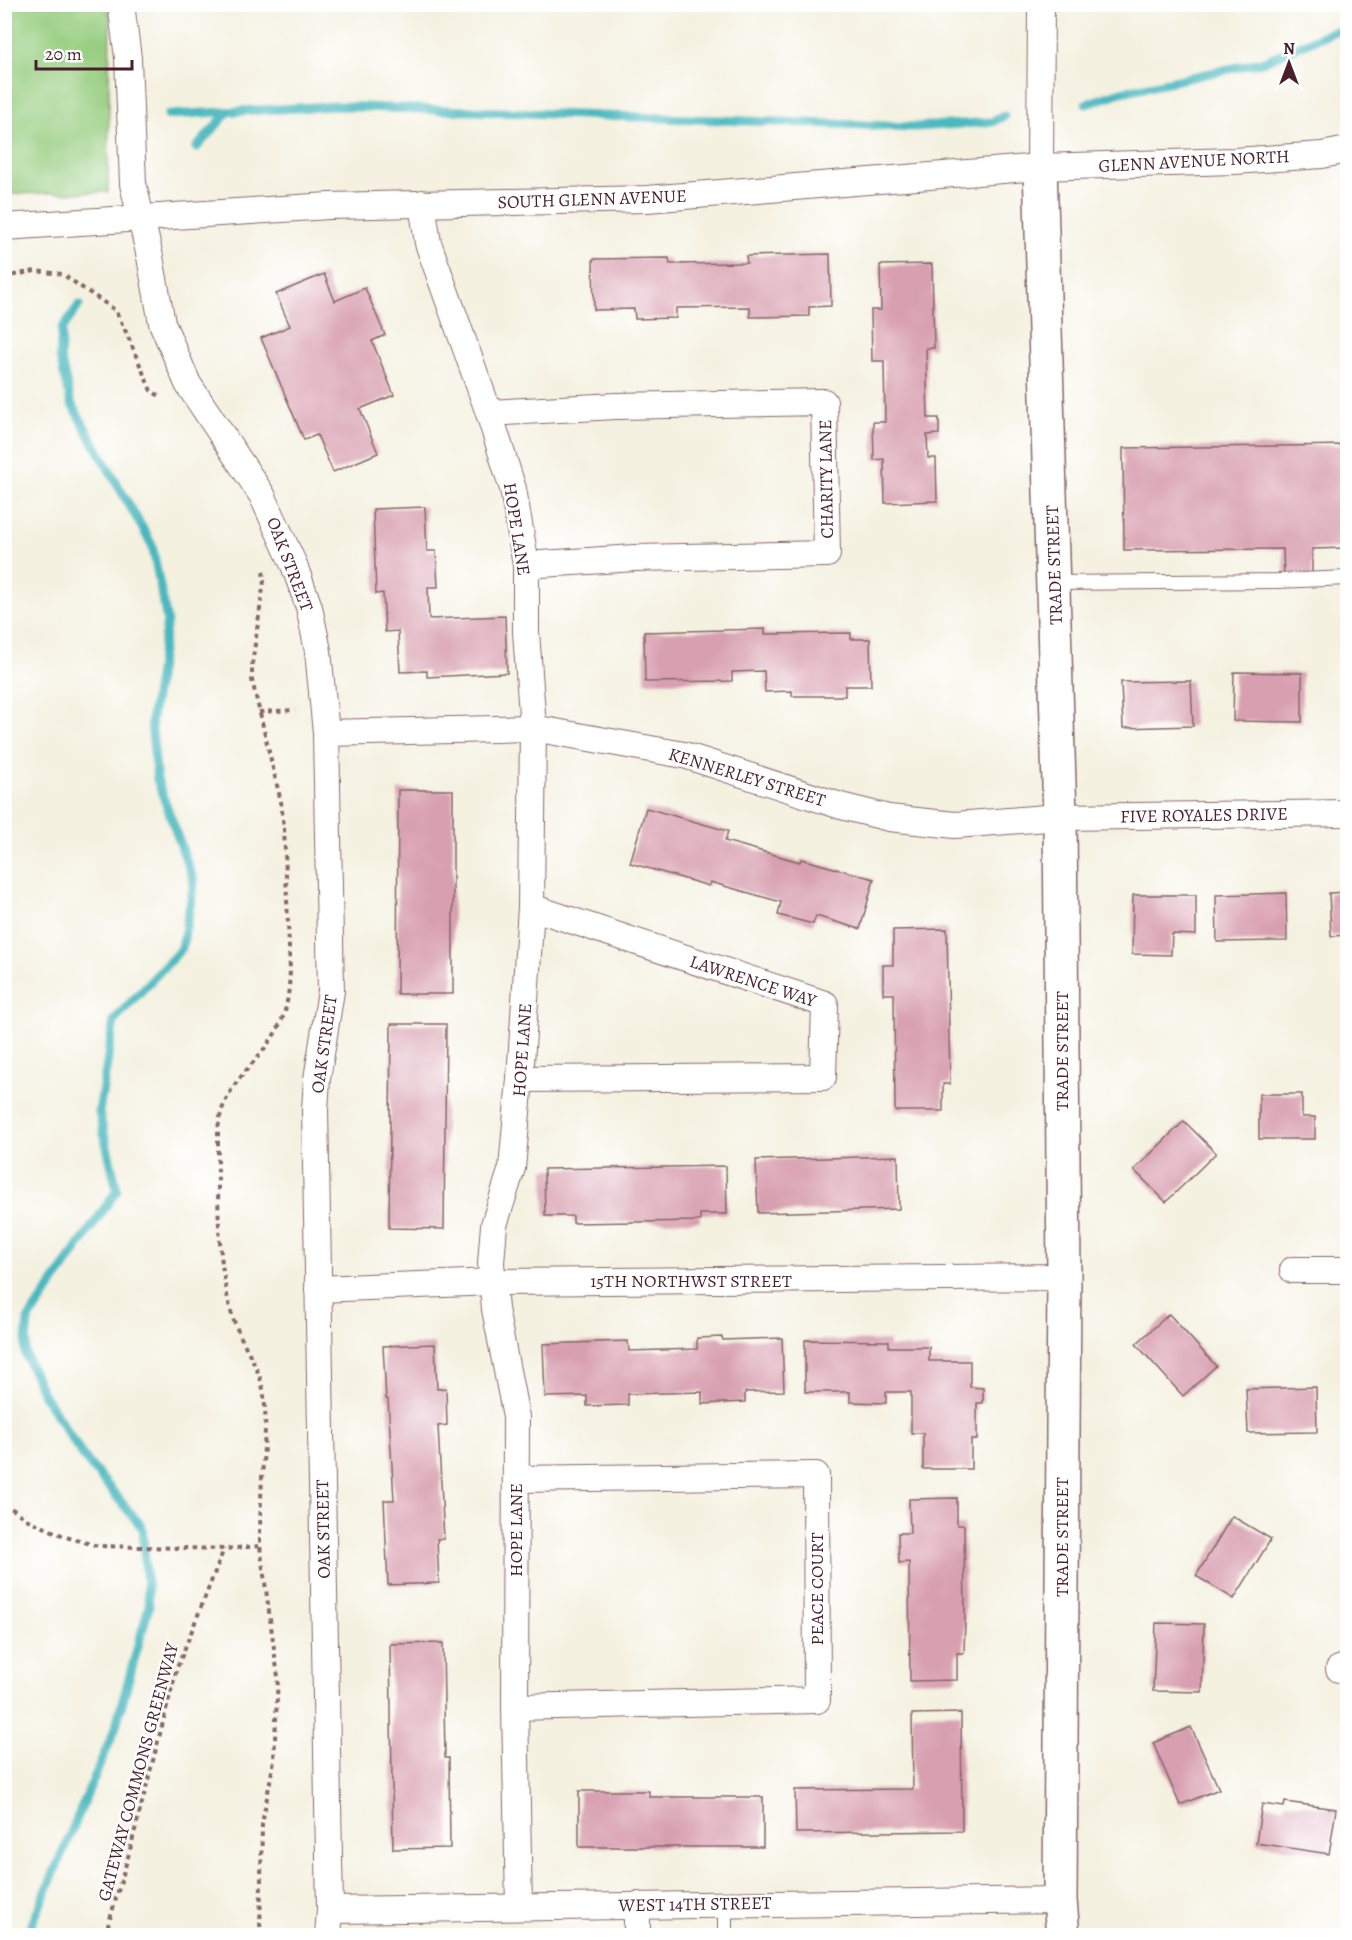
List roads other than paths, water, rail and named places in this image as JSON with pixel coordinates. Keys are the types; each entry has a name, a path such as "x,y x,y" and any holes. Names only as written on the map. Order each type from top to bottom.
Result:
{"street":[{"name":"OAK STREET","path":"121,4 129,58 133,184 162,323 188,384 262,495 294,565 309,607 318,651 326,733 331,991 317,1079 315,1110 330,1910 328,1935"},
{"path":"1040,167 1041,4"},
{"name":"GLENN AVENUE NORTH","path":"1040,167 1234,161 1322,155 1347,150"},
{"name":"SOUTH GLENN AVENUE","path":"4,227 329,206 647,199 1040,167"},
{"name":"TRADE STREET","path":"1040,167 1060,817 1064,1277 1060,1900 1063,1935"},
{"name":"HOPE LANE","path":"422,203 428,243 489,413 513,489 526,565 526,632 532,728 531,907 512,1168 494,1226 491,1263 495,1309 516,1417 515,1707 519,1907"},
{"name":"CHARITY LANE","path":"489,413 616,406 824,402 827,555 635,558 526,565"},
{"name":"KENNERLEY STREET","path":"326,733 532,728 684,755 842,806 889,818 955,825 1060,817"},
{"name":"FIVE ROYALES DRIVE","path":"1060,817 1347,813"},
{"name":"LAWRENCE WAY","path":"520,1079 823,1077 825,1004 531,907"},
{"path":"1293,1270 1347,1270"},
{"name":"15TH NORTHWST STREET","path":"318,1289 493,1282 1064,1277"},
{"name":"PEACE COURT","path":"515,1707 817,1700 816,1475 516,1479"},
{"name":"WEST 14TH STREET","path":"330,1910 1060,1900"},
{"path":"637,1905 637,1935"}],"lane":[{"path":"1054,583 1277,581 1347,578"},
{"path":"725,1904 725,1935"}],"waterway":[{"path":"1086,104 1121,92 1262,62 1332,32 1348,31"},
{"path":"168,115 335,106 915,127 992,122 1004,116"},
{"path":"196,148 228,112"},
{"path":"27,1936 115,1729 149,1606 142,1527 83,1456 42,1392 25,1353 28,1320 117,1190 99,1112 114,1020 182,948 194,882 157,779 151,722 167,621 152,545 71,403 60,357 62,329 79,305"}]}
